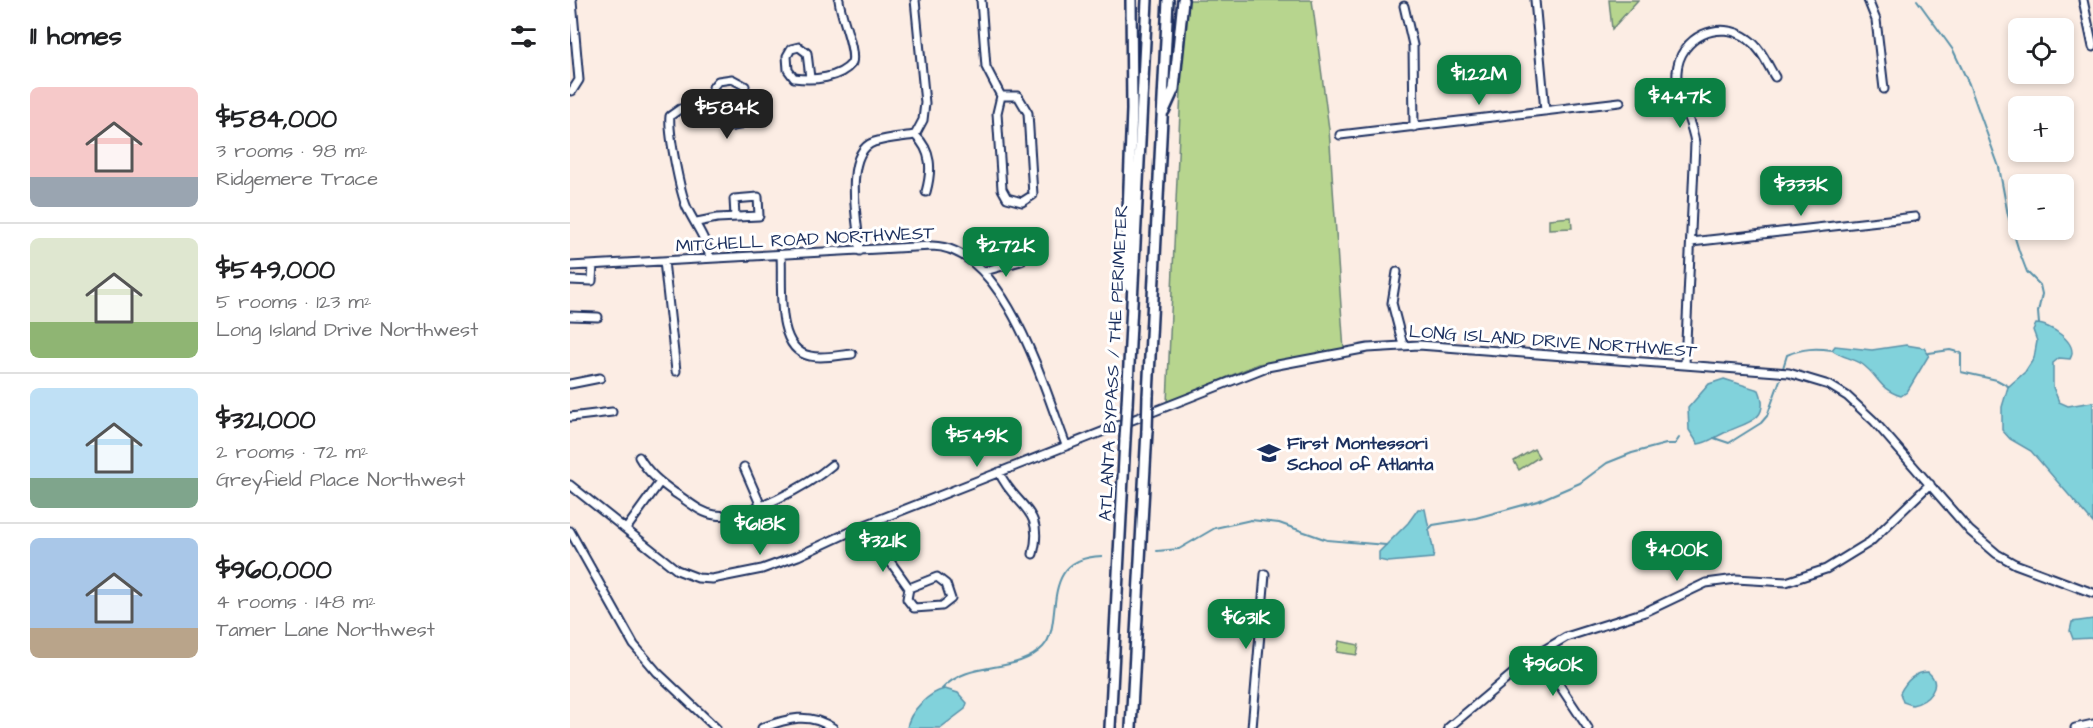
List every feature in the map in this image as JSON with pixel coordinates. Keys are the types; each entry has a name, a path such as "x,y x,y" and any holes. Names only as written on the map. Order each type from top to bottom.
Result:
{"highway":[{"path":"1131,0 1132,110 1126,262 1131,325"},
{"name":"ATLANTA BYPASS / THE PERIMETER","path":"1110,728 1148,0"},
{"name":"ATLANTA BYPASS / THE PERIMETER","path":"1131,728 1168,0"},
{"path":"1162,116 1174,89 1183,0"}],"street":[{"path":"572,91 579,80 571,1 581,0"},
{"path":"810,78 807,53 799,47 792,49 787,56 790,74 795,78 810,78 838,75 852,63 854,51 842,20 839,0"},
{"path":"915,0 925,104 923,120 915,135"},
{"path":"981,0 987,67 1000,93 997,113 1002,189 1007,198 1022,202 1033,195 1028,113 1018,96 1000,93"},
{"path":"1534,0 1545,111"},
{"path":"1868,0 1876,20 1884,89"},
{"path":"2083,0 2093,47"},
{"path":"1404,6 1413,45 1414,127"},
{"path":"1685,364 1695,143 1691,120 1677,84 1677,68 1690,42 1703,34 1716,30 1732,31 1755,45 1775,77"},
{"path":"745,86 740,81 732,79 718,81 713,87 719,122 728,127 739,126 744,120 746,110"},
{"path":"710,258 707,243 687,207 670,134 670,116 680,109 714,101"},
{"path":"1340,135 1620,102"},
{"path":"915,135 925,145 930,159 926,192"},
{"path":"860,251 854,170 857,157 873,142 915,135"},
{"path":"697,222 735,216"},
{"path":"1690,242 1915,217"},
{"name":"MITCHELL ROAD NORTHWEST","path":"570,266 940,246 955,250 986,272 1013,314 1066,445"},
{"path":"781,256 784,328 791,344 799,352 812,357 852,354"},
{"path":"664,261 676,371"},
{"path":"986,272 1021,261"},
{"path":"570,280 592,281 593,265"},
{"path":"1397,272 1392,303 1402,345"},
{"path":"570,316 598,317"},
{"name":"LONG ISLAND DRIVE NORTHWEST","path":"570,485 677,570 698,578 711,579 762,569 798,556 875,521 1066,445 1267,367 1303,359 1402,345 1685,364 1789,374 1829,385 1846,396 1874,421 1970,531 1997,554 2015,564 2093,593"},
{"path":"570,384 600,378"},
{"path":"570,417 612,412"},
{"path":"639,457 660,482 701,511 712,515 734,515 801,488 832,465"},
{"path":"744,467 760,504"},
{"path":"999,472 1005,485 1029,509 1035,522 1037,539 1033,554"},
{"path":"626,529 660,482"},
{"path":"1448,728 1534,656 1566,637 1645,612 1706,583 1736,579 1786,582 1814,575 1869,542 1930,484"},
{"path":"570,490 579,491"},
{"path":"875,521 887,557 909,588 907,599 914,608 942,606 951,599 946,584 937,577 909,588"},
{"path":"570,531 634,645 657,672 716,728"},
{"path":"1252,728 1265,574"},
{"path":"1534,656 1558,683 1588,728"},
{"path":"762,728 800,717 821,720 833,728"},
{"path":"2075,728 2093,724"}],"green space":[{"path":"1185,0 1312,0 1329,129 1344,351 1258,364 1167,403"},
{"path":"1609,0 1638,0 1612,29"},
{"path":"1571,217 1572,228 1549,229 1549,219"},
{"path":"1534,449 1539,457 1519,470 1514,461"},
{"path":"1339,641 1359,645 1357,655 1337,652"}],"water":[{"path":"2036,324 2056,331 2071,347 2070,359 2059,358 2053,363 2053,387 2059,402 2068,406 2093,402 2093,523 2031,451 2010,439 2002,430 2002,407 2008,387 2025,372 2034,358 2037,341 2033,330"},
{"path":"1906,345 1924,348 1929,355 1907,392 1901,396 1883,386 1862,364 1832,350 1835,346 1872,350"},
{"path":"1724,379 1759,390 1762,409 1753,420 1698,444 1689,430 1688,408 1709,384"},
{"path":"1418,509 1425,509 1433,558 1388,562 1379,560 1379,552 1408,523"},
{"path":"2093,619 2093,638 2073,639 2070,631 2072,622"},
{"path":"1928,672 1933,677 1932,693 1923,701 1912,705 1903,702 1900,693 1905,685 1915,675"},
{"path":"945,689 958,693 967,703 965,709 940,728 907,728 916,709 926,698"}],"waterway":[{"path":"1917,0 1953,50 1969,84 1999,167 2008,215 2019,251 2027,272 2040,285 2042,294 2038,312 2039,324"},
{"path":"1783,368 1787,355 1810,349 1832,350"},
{"path":"1929,353 1950,350 1961,353 1961,372 1997,380 2008,386"},
{"path":"1714,438 1729,443 1761,423 1767,416 1780,380"},
{"path":"1429,529 1433,525 1476,518 1538,501 1580,483 1607,463 1632,453 1666,444 1675,444 1679,438"},
{"path":"1157,551 1179,549 1215,528 1251,520 1279,523 1327,540 1386,545"},
{"path":"942,689 965,674 1020,661 1032,656 1043,647 1053,623 1060,579 1068,568 1081,560 1102,556"}],"place":[{"name":"First Montessori School of Atlanta","path":"1269,453"}]}
